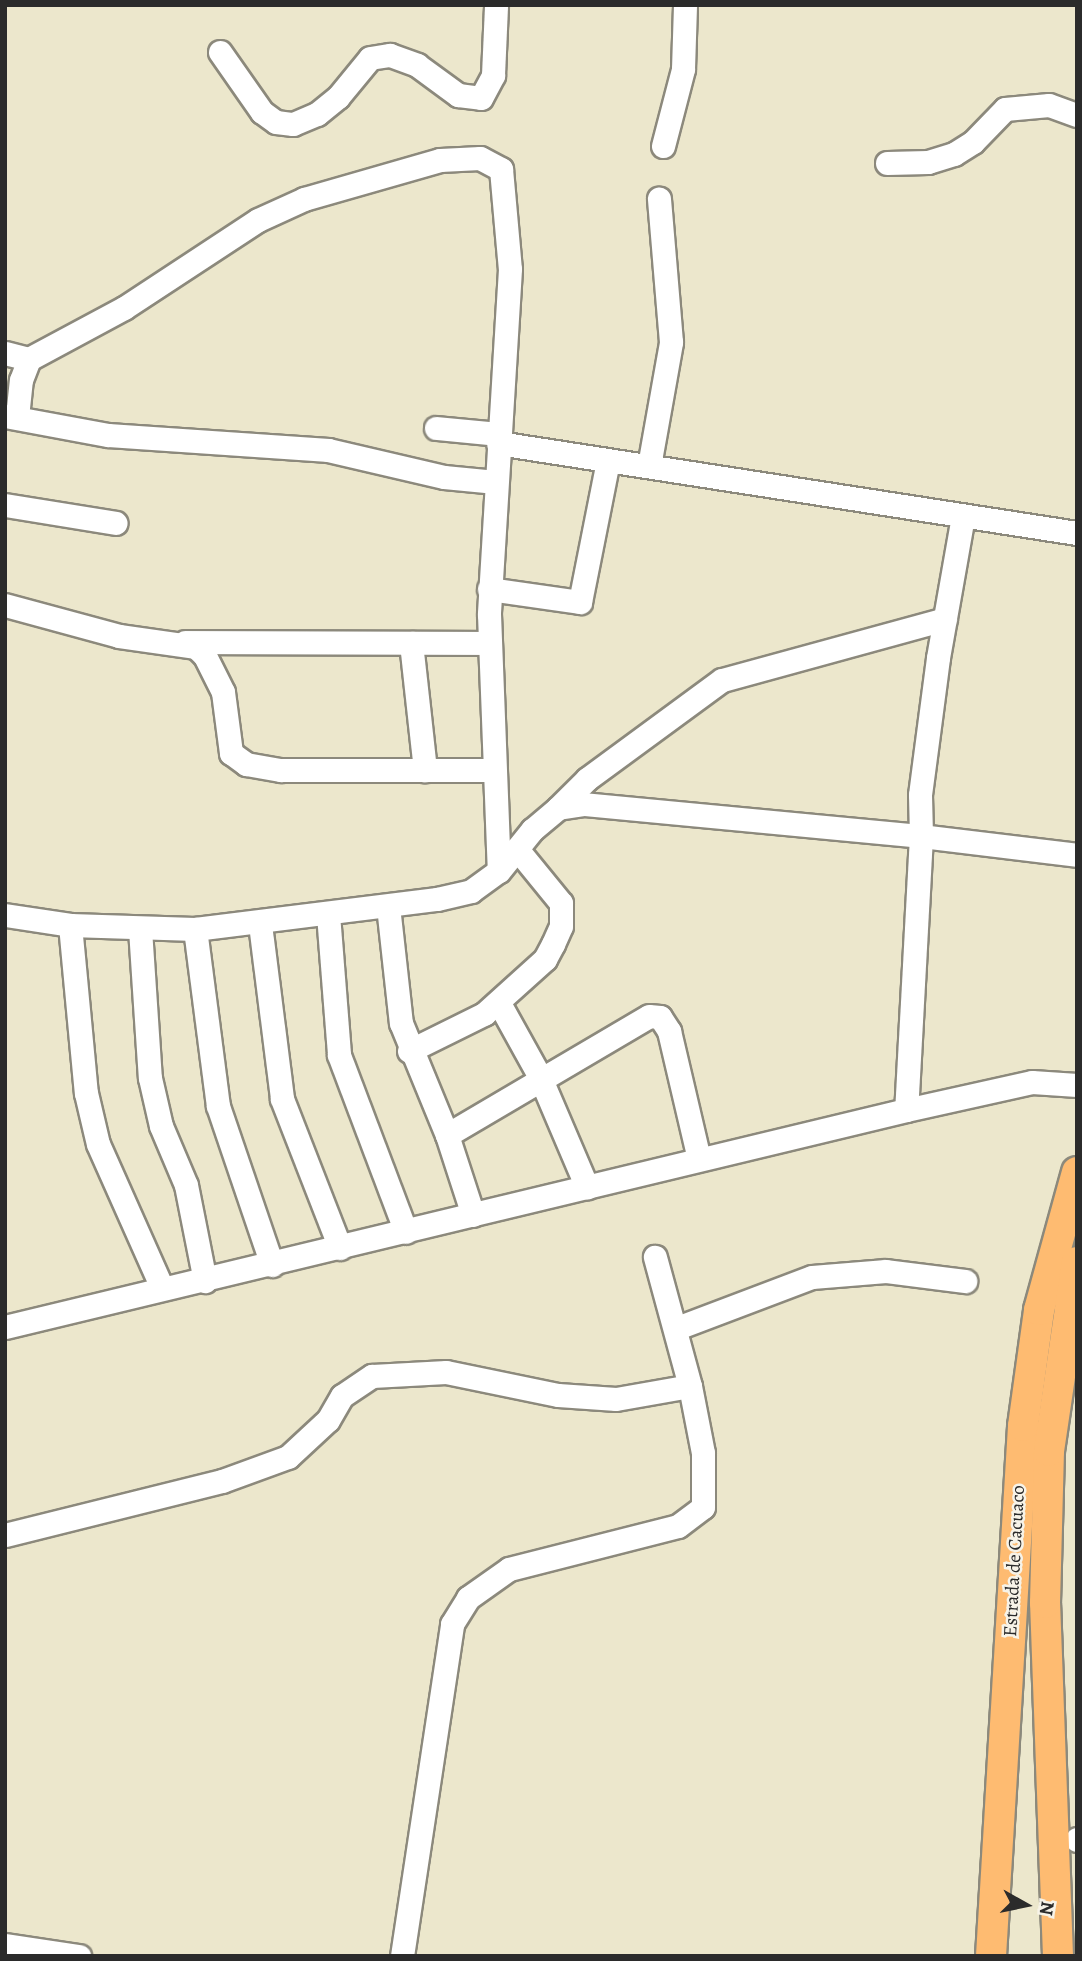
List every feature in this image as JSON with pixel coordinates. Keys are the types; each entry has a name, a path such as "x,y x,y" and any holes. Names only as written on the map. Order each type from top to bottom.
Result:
{"main road":[{"name":"Estrada de Cacuaco","path":"991,1956 1023,1426 1039,1310 1077,1172"},
{"name":"Estrada de Cacuaco","path":"1058,1956 1045,1603 1048,1477 1057,1376 1077,1262"}],"street":[{"path":"219,52 262,112 276,122 293,124 317,114 338,97 370,58 390,55 417,65 458,95 481,98 489,89 495,63 496,5"},
{"path":"663,146 683,69 685,5"},
{"path":"887,163 928,162 954,154 973,142 1005,109 1049,105 1077,115"},
{"path":"496,482 432,475 328,450 107,435 11,416 29,359 124,308 232,234 304,199 440,160 480,158 501,169 507,204 510,269 489,589 499,871"},
{"path":"649,466 671,342 659,199"},
{"path":"5,353 29,359"},
{"path":"436,428 608,461 1077,533"},
{"path":"489,589 580,602 608,461"},
{"path":"5,505 116,523"},
{"path":"906,1110 921,836 920,795 945,619 964,516"},
{"path":"5,605 119,636 183,642 489,643"},
{"path":"5,915 70,925 195,929 388,906 471,891 499,871 517,849 587,779 722,680 945,619"},
{"path":"183,642 205,656 223,692 231,753 246,764 281,770 494,770"},
{"path":"411,643 425,770"},
{"path":"558,808 583,804 921,836 1077,855"},
{"path":"409,1051 461,1029 499,1003 545,958 562,918 561,902 517,849"},
{"path":"388,906 396,1002 409,1051 447,1135 473,1215"},
{"path":"328,914 340,1055 407,1232"},
{"path":"260,923 282,1099 340,1248"},
{"path":"70,925 86,1093 99,1144 162,1287"},
{"path":"139,929 150,1078 161,1126 186,1185 205,1281"},
{"path":"195,929 218,1106 272,1265"},
{"path":"499,1003 540,1077 587,1187"},
{"path":"447,1135 615,1032 649,1016 660,1017 669,1031 699,1159"},
{"path":"5,1327 162,1287 205,1281 272,1265 906,1110 1032,1082 1077,1085"},
{"path":"402,1956 452,1624 468,1598 509,1569 678,1527 694,1517 703,1507 706,1482 690,1386 677,1328 655,1257"},
{"path":"677,1328 811,1277 886,1271 965,1282"},
{"path":"5,1535 222,1481 288,1457 328,1420 342,1396 372,1376 446,1372 582,1398 646,1396 690,1386"},
{"path":"5,1945 79,1956"}]}
